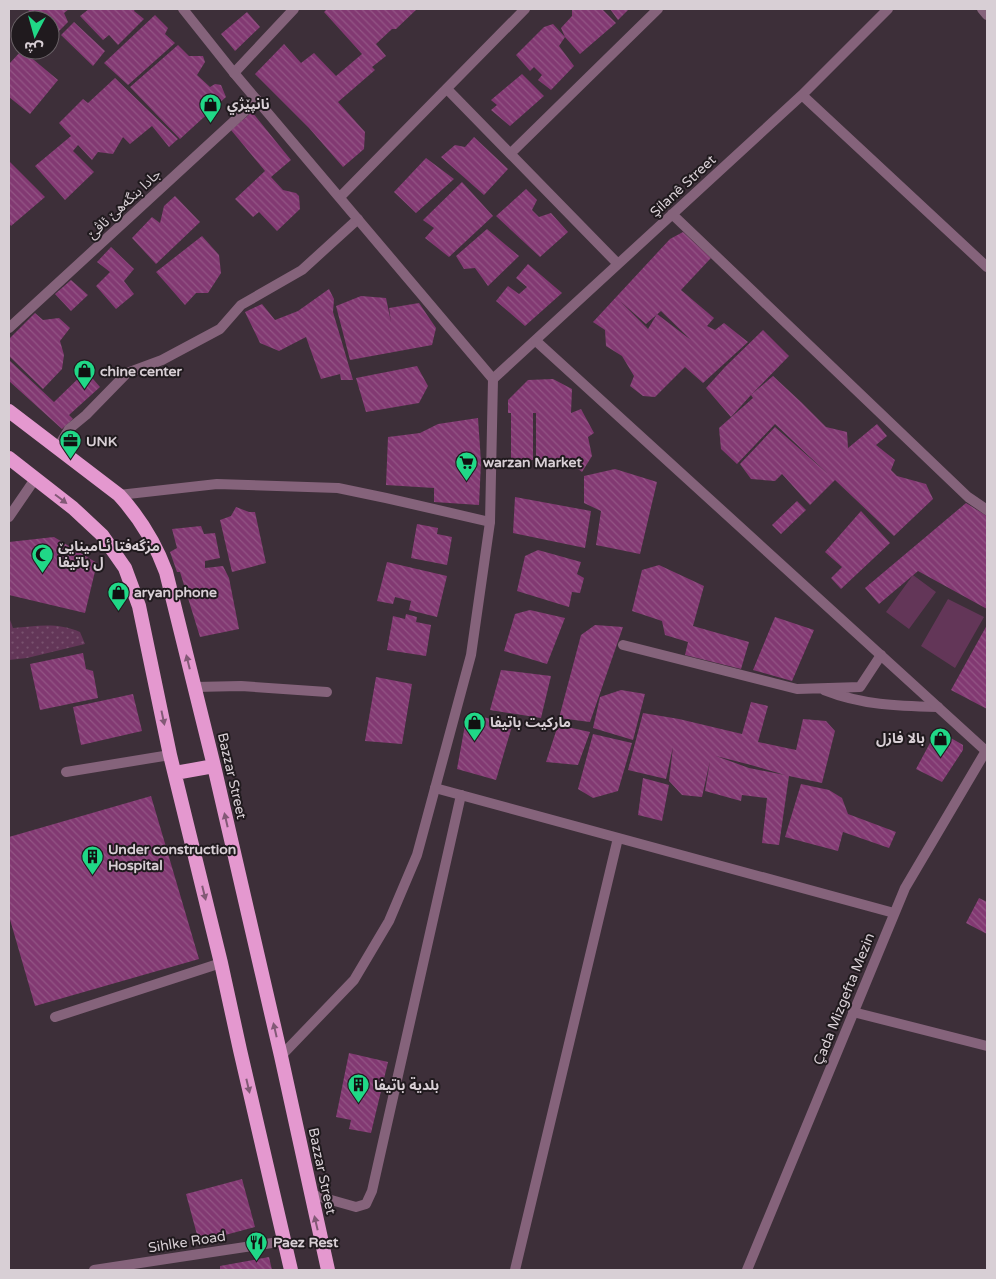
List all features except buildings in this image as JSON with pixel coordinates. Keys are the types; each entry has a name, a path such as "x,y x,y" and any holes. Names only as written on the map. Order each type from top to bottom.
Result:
{"highway":[{"name":"Bazzar Street","path":"9,411 119,495 148,531 166,572 214,766 328,1270"},
{"path":"9,458 72,508 102,535 125,568 139,606 170,755 221,963 290,1270"},
{"path":"175,773 214,766"}],"street":[{"path":"183,9 234,73 493,380 490,522 471,655 417,854 389,921 354,980 281,1056"},
{"path":"234,73 294,9"},
{"path":"511,153 658,9"},
{"name":"Şílanê Street","path":"493,380 802,95 888,9"},
{"path":"982,9 987,14"},
{"path":"340,197 447,89 520,11"},
{"path":"447,89 618,264"},
{"path":"802,95 987,267"},
{"name":"جادا بنگەهێ ئاڤێ","path":"9,328 257,100"},
{"path":"672,214 968,497 987,510"},
{"path":"58,447 69,429 86,415 127,373 162,360 220,328 241,305 302,270 358,219"},
{"path":"536,341 987,750"},
{"path":"9,518 35,479"},
{"path":"119,495 216,484 338,488 490,522"},
{"path":"623,645 797,689 860,687 881,655"},
{"path":"195,687 241,686 327,692"},
{"path":"820,688 842,697 889,706 938,707"},
{"name":"Çada Mizgefta Mezin","path":"747,1270 904,888 987,750"},
{"path":"66,772 170,755"},
{"path":"435,788 894,913"},
{"path":"310,1194 356,1207 366,1204 372,1190 461,795"},
{"path":"515,1270 618,838"},
{"path":"55,1017 221,963"},
{"path":"853,1012 987,1046"},
{"name":"Sihlke Road","path":"94,1270 285,1241"}],"shaded area":[{"path":"913,575 936,592 909,629 886,612"},
{"path":"948,599 984,617 955,668 921,646"},
{"path":"9,617 13,628 55,626 72,629 80,632 85,644 27,658 9,660"}],"place":[{"name":"نانپێژي","path":"211,123"},
{"name":"chine center","path":"84,390"},
{"name":"UNK","path":"70,460"},
{"name":"warzan Market","path":"467,481"},
{"name":"مزگەفتا ئـامینایێ ل باتیفا","path":"42,573"},
{"name":"aryan phone","path":"118,611"},
{"name":"ماركيت باتيفا","path":"474,741"},
{"name":"بالا فازل","path":"941,757"},
{"name":"Under construction Hospital","path":"92,876"},
{"name":"بلدية باتيفا","path":"358,1104"},
{"name":"Paez Rest","path":"257,1261"}]}
